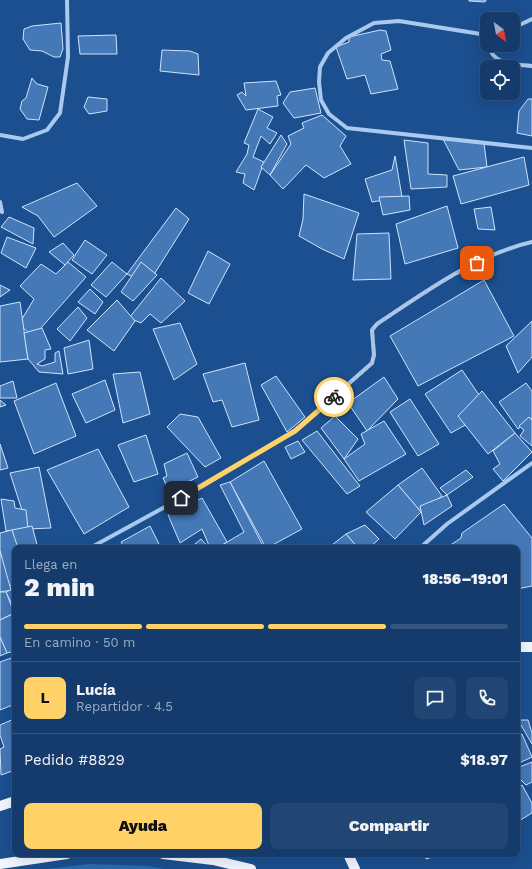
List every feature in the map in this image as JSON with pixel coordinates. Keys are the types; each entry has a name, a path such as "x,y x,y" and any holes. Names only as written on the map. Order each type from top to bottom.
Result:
{"main road":[{"path":"520,647 532,647"},
{"path":"0,806 12,802"},
{"path":"0,864 47,857"},
{"path":"188,857 214,860 251,869"},
{"path":"349,857 355,869"}],"street":[{"path":"0,135 23,139 47,130 60,113 68,57 66,0"},
{"path":"520,25 532,19"},
{"path":"480,34 399,21 374,23 346,38 328,54 320,66 319,82 321,100 329,114 347,128 532,148"},
{"path":"492,52 496,58 503,63 532,66"},
{"path":"0,202 2,212"},
{"path":"95,545 194,491 295,431 372,363 374,355 372,330 377,324 465,268 516,246 532,242"},
{"path":"423,545 447,524 532,463"}],"shaded area":[{"path":"89,864 148,866 164,869 47,869"}],"building":[{"path":"469,0 486,0 485,2"},
{"path":"61,23 63,49 60,57 54,57 42,51 30,50 23,39 24,29 32,26"},
{"path":"380,30 386,31 391,50 381,54 382,60 390,61 398,89 371,94 365,75 347,79 336,47 349,42 349,37"},
{"path":"116,35 117,54 80,54 78,36"},
{"path":"162,50 190,51 198,54 199,75 160,71"},
{"path":"32,78 37,84 48,87 39,120 27,119 20,109 22,101 26,98"},
{"path":"276,81 281,95 277,96 278,106 246,110 237,95 242,92 246,96 244,83"},
{"path":"315,88 321,113 294,118 283,103 290,92"},
{"path":"88,97 107,99 107,111 89,114 84,107"},
{"path":"528,99 532,99 532,136 517,133 519,111"},
{"path":"258,109 273,117 267,128 277,133 270,144 261,136 253,157 264,162 254,190 243,183 245,174 236,172 247,154 249,145 244,143"},
{"path":"322,115 346,136 340,146 351,164 324,178 306,165 283,189 270,175 291,144 288,136 304,128 302,123"},
{"path":"281,135 287,144 270,175 261,167"},
{"path":"443,139 484,143 487,167 459,170"},
{"path":"404,140 428,143 428,174 447,175 447,187 411,189"},
{"path":"395,156 402,197 372,202 365,179 392,170"},
{"path":"524,157 529,185 461,204 453,176"},
{"path":"77,183 97,206 54,237 38,216 22,207"},
{"path":"304,194 359,213 344,259 299,236 303,219"},
{"path":"409,196 410,210 383,215 379,197"},
{"path":"447,206 458,248 405,264 396,224"},
{"path":"491,207 495,230 478,229 474,209"},
{"path":"176,208 189,219 148,284 127,274"},
{"path":"9,217 34,228 33,244 1,227"},
{"path":"389,233 391,279 353,280 357,234"},
{"path":"7,237 36,248 26,268 1,253"},
{"path":"85,240 107,255 92,274 72,260"},
{"path":"63,243 74,255 65,265 49,252"},
{"path":"208,251 230,264 209,304 188,293"},
{"path":"68,262 86,277 33,337 19,324 34,299 20,286 41,264 56,274"},
{"path":"112,262 127,274 106,297 91,285"},
{"path":"141,262 157,275 133,301 121,292"},
{"path":"161,278 185,301 161,323 150,314 141,323 129,318"},
{"path":"484,280 514,336 418,386 390,336"},
{"path":"0,285 10,290 0,297"},
{"path":"90,289 103,302 95,314 78,302"},
{"path":"117,300 135,321 114,351 87,330"},
{"path":"20,302 28,359 0,362 0,306"},
{"path":"78,307 87,318 70,341 57,329"},
{"path":"532,321 532,357 518,373 506,346"},
{"path":"180,323 197,364 174,380 153,329"},
{"path":"42,328 51,349 45,350 45,359 37,364 42,366 55,362 55,353 59,351 63,374 39,372 28,359 24,333"},
{"path":"89,340 93,369 68,374 64,348"},
{"path":"245,363 259,420 232,427 222,400 213,402 203,374"},
{"path":"462,370 490,411 451,433 425,394"},
{"path":"140,372 150,414 123,423 113,374"},
{"path":"276,376 305,417 287,432 261,385"},
{"path":"384,377 398,399 367,431 348,403"},
{"path":"105,380 115,410 86,423 72,394"},
{"path":"13,381 17,398 0,398 0,386"},
{"path":"56,383 76,436 34,454 14,401"},
{"path":"526,383 532,391 532,418 518,429 499,402"},
{"path":"482,391 515,433 488,454 458,416"},
{"path":"410,399 439,444 418,456 390,412"},
{"path":"0,400 6,405 0,407"},
{"path":"180,414 198,417 221,458 205,467 167,427"},
{"path":"335,416 358,439 344,459 321,428"},
{"path":"529,417 532,420 532,446 520,436 524,430 519,426"},
{"path":"384,421 406,454 359,481 344,459 365,444 361,434"},
{"path":"317,431 360,486 347,494 302,440"},
{"path":"515,433 532,452 503,481 493,469 500,464 493,451"},
{"path":"146,435 158,474 134,482 118,445"},
{"path":"298,441 305,452 291,459 285,447"},
{"path":"0,444 8,468 0,470"},
{"path":"98,449 129,507 84,534 47,470"},
{"path":"187,453 198,477 169,491 163,478 167,476 164,464"},
{"path":"264,461 302,529 273,545 264,545 230,482"},
{"path":"39,467 51,528 28,529 10,473"},
{"path":"422,468 442,496 421,512 398,485"},
{"path":"466,470 473,477 447,495 440,488"},
{"path":"230,482 262,545 222,545 244,532 220,485"},
{"path":"398,485 421,512 395,539 366,512"},
{"path":"447,495 452,506 424,525 420,506"},
{"path":"202,498 227,542 222,545 209,545 202,529 180,543 168,515"},
{"path":"1,499 14,501 15,508 26,510 28,529 6,531"},
{"path":"504,504 532,538 532,586 520,588 520,545 450,545 461,538 462,533"},
{"path":"365,525 379,539 372,545 355,545 346,534"},
{"path":"32,526 37,545 15,545 12,530"},
{"path":"150,526 160,545 123,545 121,542"},
{"path":"12,530 17,545 12,545 12,585 8,586 0,551 0,533"},
{"path":"346,534 355,545 332,545"},
{"path":"201,539 206,545 194,545"},
{"path":"0,551 11,590 0,592"},
{"path":"12,589 12,605 6,592"},
{"path":"0,592 6,592 12,608 12,614 0,620"},
{"path":"12,614 12,652 7,653 0,637 0,620"},
{"path":"0,637 7,653 0,656"},
{"path":"12,658 12,705 0,710 0,662"},
{"path":"12,720 12,771 1,775 0,749 4,747 0,735 0,725"},
{"path":"520,720 528,720 532,733 532,744 520,723"},
{"path":"522,734 532,757 520,763 520,735"},
{"path":"532,762 532,782 526,785 520,779 520,767"},
{"path":"522,785 532,803 532,813 520,820 520,786"}],"way so far":[{"path":"334,397 372,363 374,355 372,330 377,324 418,296 465,268 477,263"}],"route":[{"path":"181,498 295,431 334,397"}]}
